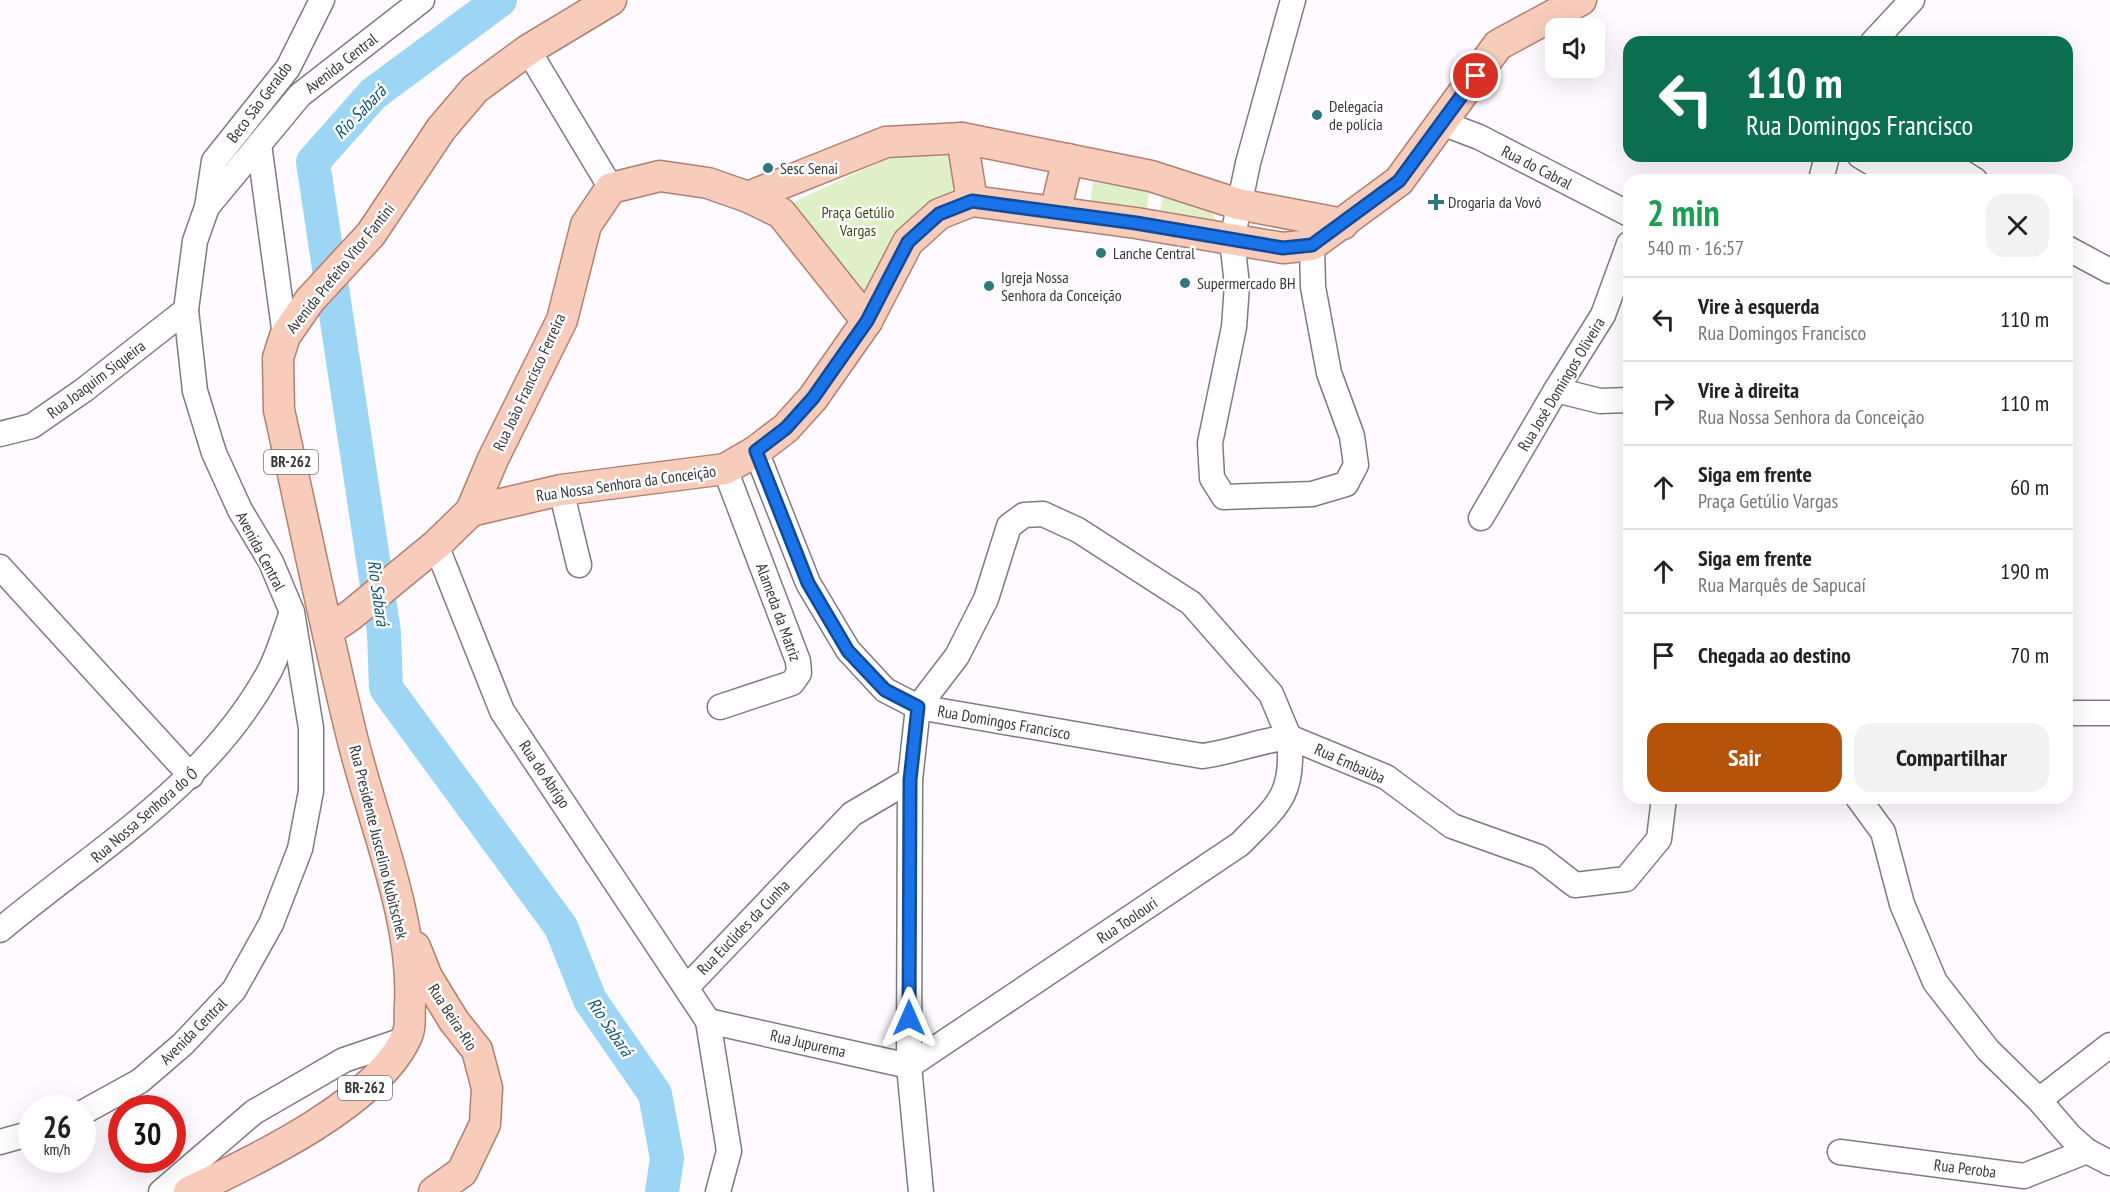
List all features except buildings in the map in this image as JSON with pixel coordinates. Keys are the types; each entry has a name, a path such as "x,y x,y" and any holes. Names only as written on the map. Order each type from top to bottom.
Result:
{"main road":[{"name":"Avenida Prefeito Vitor Fantini","path":"340,623 279,410 278,358 285,336 310,300 371,234 441,129 475,89 528,50 611,0"},
{"path":"611,188 660,176 708,183 748,197 781,213 867,321 908,242 939,214 972,201 1283,248 1312,245 1399,181 1498,45 1581,0"},
{"path":"748,197 886,142 962,138 1151,176 1238,204 1343,224"},
{"path":"962,138 972,201"},
{"path":"1054,212 1068,159"},
{"name":"Rua João Francisco Ferreira","path":"471,511 493,459 562,320 585,225 611,188"},
{"name":"Rua Nossa Senhora da Conceição","path":"471,511 561,490 725,469 756,451 786,428 813,398 867,321"},
{"path":"493,459 525,499"},
{"path":"340,623 425,553 471,511"},
{"name":"Rua Presidente Juscelino Kubitschek","path":"340,623 351,735 396,899 411,981 406,1036"},
{"name":"Rua Beira-Rio","path":"396,899 427,977 454,1021 477,1050 487,1088 485,1124 462,1172 434,1192"},
{"path":"406,1036 454,1021"},
{"name":"BR-262","path":"189,1192 237,1169 328,1117 379,1076 406,1036"}],"street":[{"name":"Beco São Geraldo","path":"207,207 214,161 288,68 322,0"},
{"name":"Avenida Central","path":"96,1105 140,1081 183,1044 234,990 271,924 300,849 311,791 312,728 292,612 271,562 240,510 214,453 195,391 186,310 195,241 207,207 300,95 422,0"},
{"path":"1293,0 1238,204 1232,240 1238,285 1234,327 1210,442 1212,478 1224,496 1312,494 1346,484 1356,465 1352,436 1329,373 1313,287 1312,245"},
{"path":"1882,36 1912,0"},
{"path":"528,50 611,188"},
{"name":"Rua do Cabral","path":"1442,123 1479,137 1623,211"},
{"path":"259,144 285,336"},
{"path":"1870,162 1875,165 1946,162 1965,174"},
{"path":"2073,251 2110,271"},
{"name":"Rua José Domingos Oliveira","path":"1481,518 1603,315 1623,260"},
{"name":"Rua Joaquim Siqueira","path":"0,434 32,426 84,390 186,310"},
{"path":"1556,390 1600,400 1623,400"},
{"name":"Rua Domingos Francisco","path":"756,451 808,583 848,651 885,690 918,707 1202,756 1232,752 1263,740 1289,736"},
{"name":"Alameda da Matriz","path":"720,707 792,683 799,673 798,661 725,469"},
{"path":"561,490 579,565"},
{"path":"921,1192 909,1065 910,780 918,707 957,656 986,599 1009,526 1024,515 1043,514 1078,530 1191,603 1271,694 1289,736"},
{"name":"Rua do Abrigo","path":"425,553 502,711 687,987"},
{"path":"0,567 191,776"},
{"name":"Rua Nossa Senhora do Ó","path":"3,923 82,868 191,776 228,735 269,673 292,612"},
{"path":"2073,713 2110,713"},
{"name":"Rua Embaúba","path":"1289,736 1386,777 1452,826 1539,857 1575,885 1626,879 1659,839 1664,804"},
{"name":"Rua Toolouri","path":"909,1065 1240,844 1281,802 1292,766 1289,736"},
{"name":"Rua Euclides da Cunha","path":"718,1192 729,1151 708,1021 687,987 852,814 910,780"},
{"path":"1862,804 1883,832 1902,904 1935,982 1988,1050 2086,1151 2110,1163"},
{"name":"Rua Jupurema","path":"708,1021 909,1065"},
{"path":"161,1192 254,1112 344,1060 406,1036"},
{"path":"2039,1100 2110,1045"},
{"path":"0,1142 18,1137"},
{"name":"Rua Peroba","path":"1840,1152 2024,1176 2086,1151"}],"green space":[{"name":"Praça Getúlio Vargas","path":"951,149 967,198 861,299 789,204 891,157"},
{"path":"1093,182 1149,191 1147,210 1090,203"},
{"path":"1163,193 1211,211 1216,220 1160,212"}],"waterway":[{"name":"Rio Sabará","path":"500,0 373,94 313,162 384,632 386,688 561,927 590,1000 655,1094 667,1158 662,1192"}],"place":[{"name":"Delegacia de polícia","path":"1317,115"},
{"name":"Sesc Senai","path":"768,168"},
{"name":"Drogaria da Vovó","path":"1436,202"},
{"name":"Lanche Central","path":"1101,253"},
{"name":"Supermercado BH","path":"1185,283"},
{"name":"Igreja Nossa Senhora da Conceição","path":"989,286"}],"route":[{"path":"909,1018 910,780 918,707 885,690 848,651 808,583 756,451 786,428 813,398 867,321 908,242 939,214 972,201 1136,223 1283,248 1312,245 1399,181 1476,76"}]}
